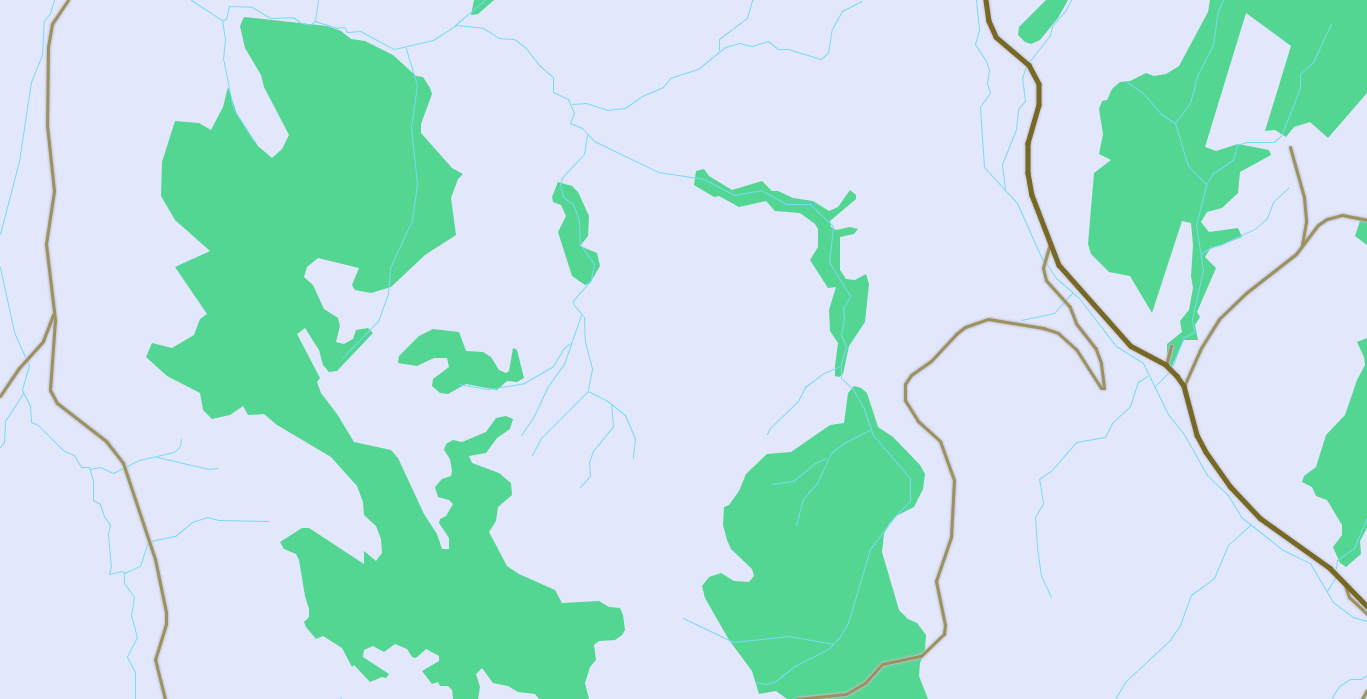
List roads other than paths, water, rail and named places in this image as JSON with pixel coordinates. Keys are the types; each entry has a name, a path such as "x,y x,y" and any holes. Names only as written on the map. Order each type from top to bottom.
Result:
{"street":[{"path":"68,0 52,24 48,54 47,125 54,191 46,252 54,314 51,394 57,402 106,441 120,457 155,559 166,619 155,659 165,699"},
{"path":"986,0 989,21 996,37 1029,65 1039,84 1039,105 1028,143 1028,173 1032,195 1050,243 1064,271 1093,301 1116,332 1131,346 1166,365 1184,386 1197,435 1206,452 1230,486 1273,530 1330,568 1367,606"},
{"path":"1290,148 1304,197 1306,222 1302,249"},
{"path":"1184,386 1201,348 1219,319 1246,293 1302,249 1313,230 1327,219 1350,216 1367,220"},
{"path":"797,699 846,694 864,683 882,664 921,656 936,642 945,629 936,581 951,537 954,480 940,441 918,421 905,400 905,384 910,375 931,361 956,334 965,327 988,319 1044,328 1058,333 1076,349 1101,388 1104,388 1101,363 1096,348 1076,323 1070,307 1049,285 1044,276 1044,265 1050,243"},
{"path":"0,396 19,368 43,341 54,314"},
{"path":"1166,365 1170,346"},
{"path":"1345,585 1350,597 1367,614"},
{"path":"1362,699 1367,690"}],"waterway":[{"path":"0,234 19,161 31,82 42,55 44,21 50,13 54,0"},
{"path":"191,0 222,20 226,19 229,6 252,7 270,18 293,17 301,23 310,25 315,21 318,0"},
{"path":"455,25 485,0"},
{"path":"719,50 719,39 747,18 752,0"},
{"path":"976,0 979,30 975,44 986,61 989,70 987,83 990,93 980,107 984,167 1017,203 1043,261"},
{"path":"1029,62 1050,35 1052,26 1065,11 1071,0"},
{"path":"1175,123 1190,103 1198,74 1213,45 1218,11 1223,0"},
{"path":"572,104 586,103 607,110 625,108 642,96 663,87 670,78 698,69 725,47 739,43 752,46 768,41 778,49 788,49 821,59 828,53 832,29 842,11 862,1"},
{"path":"222,20 225,40 223,58 233,108 253,140"},
{"path":"315,21 336,28 344,27 347,32 360,31 394,49 433,40 456,25 483,28 499,38 514,39 525,47 539,65 553,77 553,92 568,99 574,113 570,123 582,128 594,141 658,172 704,179 734,195 761,190 786,204 810,204 833,226 829,262 850,296 843,308 844,320 841,334 846,347 841,363 841,378 853,389 864,409 873,435 910,478 910,501 896,515 870,549 848,623 838,639 828,649 796,665 774,682 767,684 755,682"},
{"path":"1172,367 1183,338 1194,332 1192,319 1203,270 1196,225 1206,185 1212,174 1233,160 1237,145 1246,142 1273,142 1281,136 1300,88 1300,74 1313,62 1331,24"},
{"path":"342,358 378,321 388,293 390,268 412,220 417,183 411,128 417,85 406,48"},
{"path":"1005,189 1002,164 1016,129 1018,109 1025,101 1022,78 1026,66"},
{"path":"1127,82 1143,93 1161,114 1175,123 1188,166 1206,184"},
{"path":"587,135 584,154 562,178 560,184 563,197 573,204 579,220 580,244 594,264 591,280 573,301 574,305 584,317 585,342 592,369 588,390"},
{"path":"1201,254 1211,247 1220,245 1256,228 1267,218 1273,202 1288,188"},
{"path":"1046,263 1056,278 1079,298 1116,346 1143,363 1168,414 1185,436 1207,475 1228,495 1241,517 1283,550 1310,563 1333,602 1353,617 1367,621"},
{"path":"0,267 14,332 29,365 22,390 30,406 31,422 38,425 64,451 74,455 81,467 89,467 93,480 93,500 100,504 104,516 110,525 108,534 111,566 109,574 122,571 124,573 140,566 147,544"},
{"path":"1021,320 1054,313 1072,293"},
{"path":"521,435 533,418 548,386 564,364 581,315"},
{"path":"459,384 488,389 524,383 553,366 564,348 571,343"},
{"path":"767,434 770,428 798,401 805,387 822,374 840,366"},
{"path":"1155,386 1169,372"},
{"path":"1051,597 1041,576 1037,546 1035,517 1043,503 1039,479 1051,471 1076,442 1105,437 1112,423 1130,406 1138,382 1147,376"},
{"path":"588,391 606,400 625,415 635,438 633,458"},
{"path":"532,455 541,438 588,391"},
{"path":"0,447 4,442 5,421 23,393"},
{"path":"580,487 590,476 589,462 593,451 613,426 611,405"},
{"path":"796,525 803,499 817,483 831,453 844,443 870,430"},
{"path":"127,466 139,460 174,452 180,446 181,439"},
{"path":"157,457 209,469 217,468"},
{"path":"772,484 793,481 815,463 826,458"},
{"path":"90,469 100,467 113,473 123,468"},
{"path":"151,541 175,536 192,522 207,517 218,520 268,521"},
{"path":"1336,568 1337,560 1354,548 1367,517"},
{"path":"1115,699 1126,681 1170,640 1180,625 1191,595 1214,578 1228,545 1250,525"},
{"path":"124,574 124,583 134,597 131,615 137,637 127,657 135,672 135,699"},
{"path":"1327,591 1335,578"},
{"path":"683,618 733,642 789,636 833,644"},
{"path":"1331,699 1339,686 1350,679 1361,679 1367,675"}]}
